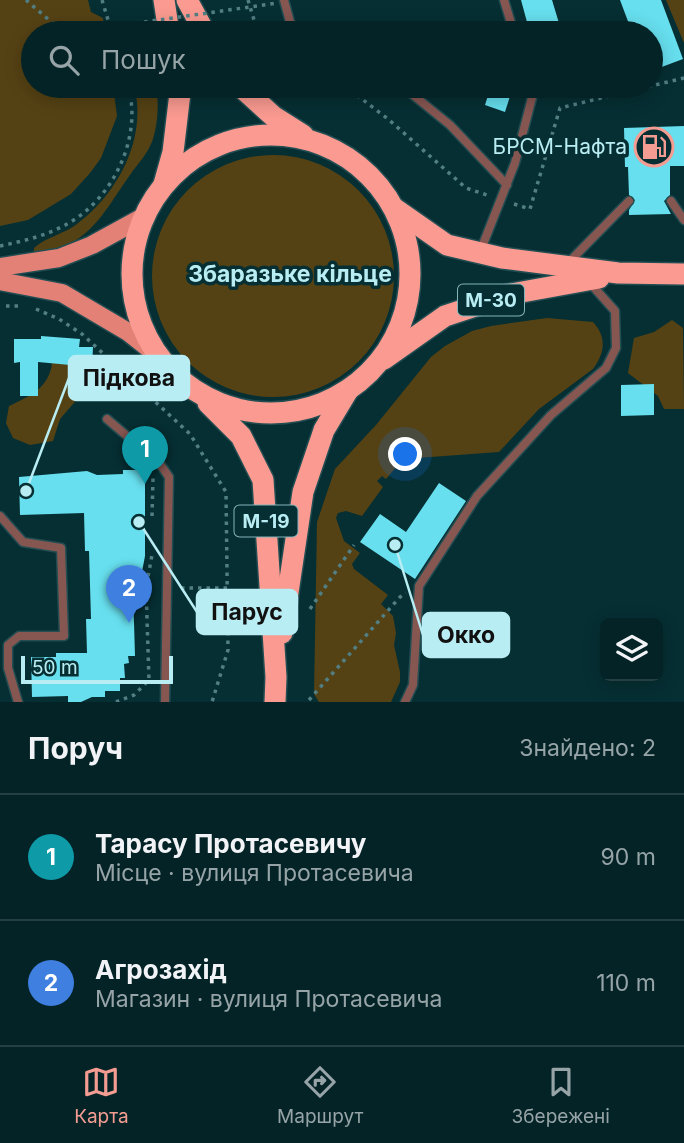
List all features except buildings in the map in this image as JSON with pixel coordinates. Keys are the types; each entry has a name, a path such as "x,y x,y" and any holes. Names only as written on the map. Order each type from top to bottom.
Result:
{"highway":[{"path":"164,0 167,21"},
{"path":"187,0 198,21"},
{"name":"М-19","path":"178,98 173,152 164,185 145,216 132,263 136,311 157,355 241,436 263,480 276,677"},
{"name":"М-19","path":"253,98 273,116 310,140 336,151 359,166 379,185 394,208 408,247 410,288 400,327 379,363 348,390 324,430 303,492 276,677 275,702"},
{"path":"164,185 187,163 215,147 257,136 279,135 310,140"},
{"name":"М-30","path":"394,208 447,245 480,253 618,273 684,274"},
{"name":"М-30","path":"379,363 445,316 511,294 618,273"},
{"path":"193,390 230,407 271,414 311,408 348,390"}],"main road":[{"path":"0,267 59,258 92,245 145,216"},
{"path":"0,281 62,293 128,332 157,355"}],"lane":[{"path":"504,0 510,21"},
{"path":"281,1 288,21"},
{"path":"417,98 450,125 507,185"},
{"path":"480,253 507,185 532,98"},
{"path":"564,267 629,201"},
{"path":"671,201 684,220"},
{"path":"405,702 415,673 419,586 477,496 551,415 606,368 616,348 615,311 588,281"},
{"path":"107,419 153,457 169,477 165,702"},
{"path":"0,516 23,542 61,548 64,636 19,636 8,645 8,668 18,702"}],"path":[{"path":"26,0 50,21"},
{"path":"102,0 109,21"},
{"path":"248,0 254,21"},
{"path":"162,21 281,1"},
{"path":"663,83 684,78"},
{"path":"0,246 25,241 69,223 89,207 125,157 132,131 132,98"},
{"path":"361,98 466,188 530,209 560,108 601,98"},
{"path":"152,527 153,457"},
{"path":"310,609 354,545"},
{"path":"116,702 134,695 149,680 146,588 152,555"},
{"path":"309,700 400,597 419,586"},
{"path":"167,588 228,588"},
{"path":"212,702 228,650"}],"shaded area":[{"path":"0,0 88,0 91,12 103,18 103,21 21,21 21,98 115,98 117,116 101,158 71,194 28,220 0,226"},
{"path":"666,0 684,0 684,43"},
{"path":"136,98 158,98 153,139 102,215 81,237 68,245 34,251 39,244 72,227 92,212 117,181 133,144"},
{"name":"Збаразьке кільце","path":"261,155 285,155 330,169 359,190 374,209 385,230 392,252 392,300 385,322 374,343 359,362 330,383 308,392 285,397 261,397 216,383 196,370 179,353 166,333 157,311 152,288 152,264 166,219 179,199 196,182 216,169 238,160"},
{"path":"547,318 593,322 601,333 603,345 593,369 539,409 499,452 403,459 386,479 382,476 377,481 383,487 362,516 346,511 338,513 336,518 344,541 360,553 352,564 354,569 388,595 381,604 393,616 400,682 391,702 319,702 314,694 317,522 335,469 376,425 431,357 445,346 472,331"},
{"path":"672,320 683,328 684,409 664,409 658,396 628,373 634,338 654,332"},
{"path":"86,360 92,374 86,389 60,419 53,441 30,445 13,438 6,423 9,406 31,395 43,385 52,363"}],"place":[{"name":"БРСМ-Нафта","path":"654,147"},
{"name":"Тарасу Протасевичу","path":"145,484"},
{"name":"Підкова","path":"26,491"},
{"name":"Парус","path":"139,522"},
{"name":"Окко","path":"395,545"},
{"name":"Агрозахід","path":"129,623"}],"district":[{"name":"Збаразьке кільце","path":"290,274"}]}
